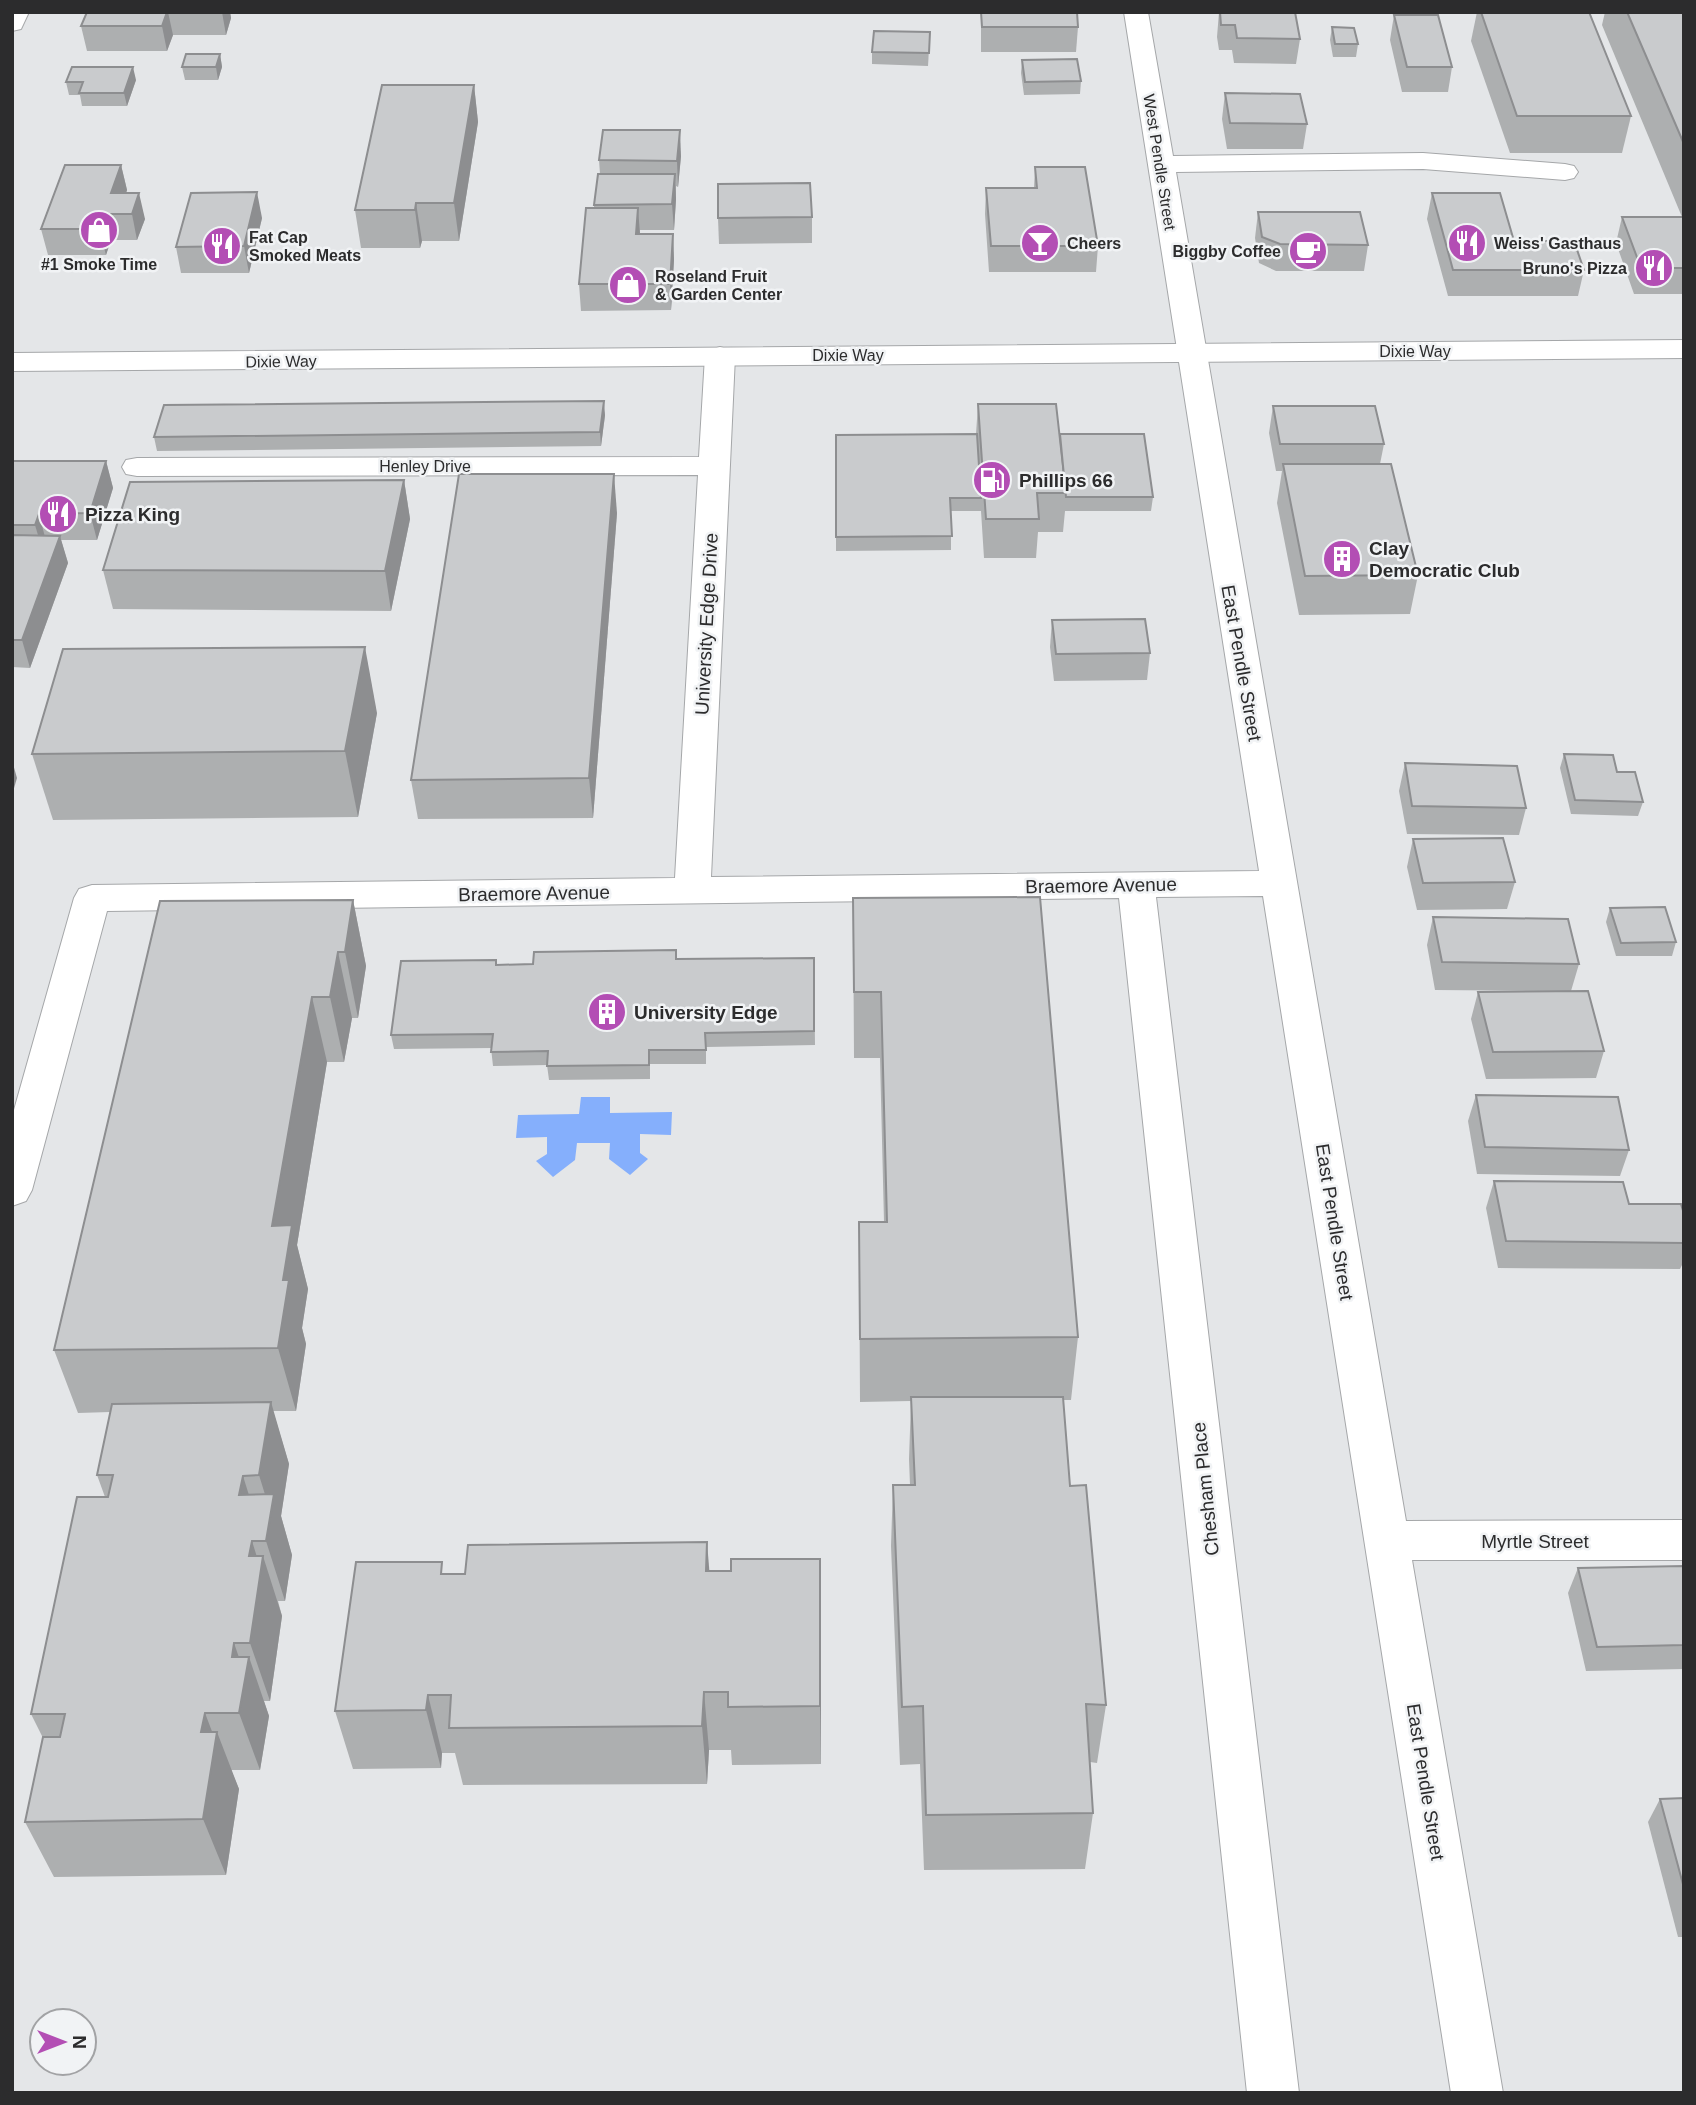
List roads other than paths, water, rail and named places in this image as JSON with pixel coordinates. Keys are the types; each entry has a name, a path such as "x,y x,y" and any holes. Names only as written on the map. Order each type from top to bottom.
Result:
{"street":[{"path":"12,24 18,12"},
{"name":"West Pendle Street","path":"1136,12 1191,352"},
{"path":"1161,163 1423,162 1564,172"},
{"name":"Dixie Way","path":"12,362 1684,349"},
{"name":"East Pendle Street","path":"1191,352 1477,2093"},
{"name":"University Edge Drive","path":"692,891 720,356"},
{"name":"Henley Drive","path":"136,467 714,466"},
{"name":"Braemore Avenue","path":"12,1190 92,898 1279,883"},
{"name":"Chesham Place","path":"1136,884 1273,2093"},
{"name":"Myrtle Street","path":"1387,1541 1684,1540"}],"water":[{"path":"581,1097 610,1097 610,1113 672,1112 671,1135 640,1134 640,1153 648,1159 630,1175 609,1159 610,1143 577,1143 575,1160 553,1177 536,1161 547,1154 547,1137 516,1138 518,1115 579,1114"}],"place":[{"name":"#1 Smoke Time","path":"99,230"},
{"name":"Cheers","path":"1040,243"},
{"name":"Weiss' Gasthaus","path":"1467,243"},
{"name":"Fat Cap Smoked Meats","path":"222,246"},
{"name":"Biggby Coffee","path":"1308,251"},
{"name":"Bruno's Pizza","path":"1654,268"},
{"name":"Roseland Fruit & Garden Center","path":"628,285"},
{"name":"Phillips 66","path":"992,480"},
{"name":"Pizza King","path":"58,514"},
{"name":"Clay Democratic Club","path":"1342,559"},
{"name":"University Edge","path":"607,1012"}]}
